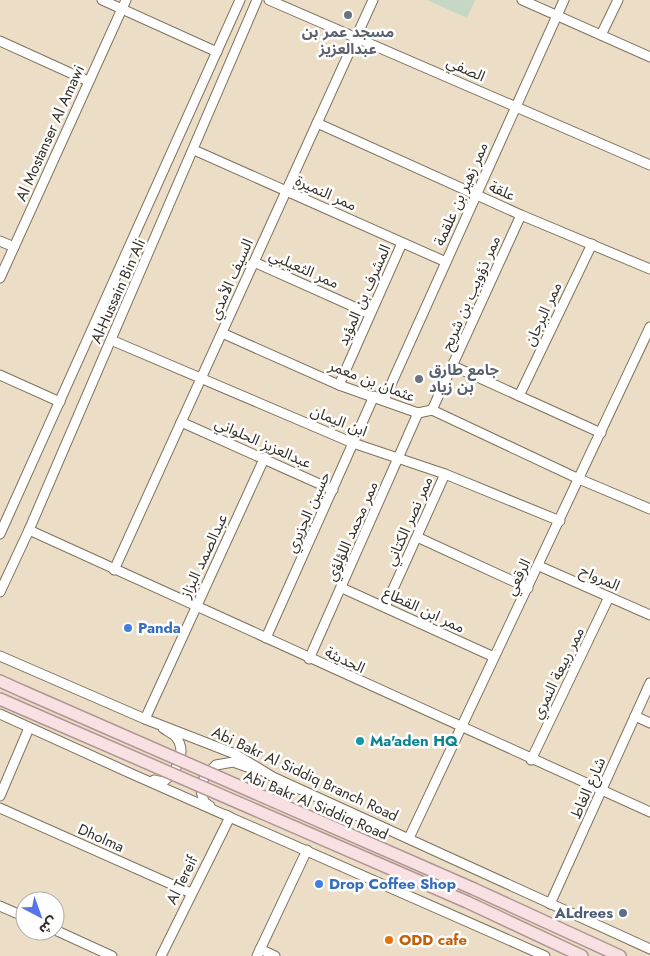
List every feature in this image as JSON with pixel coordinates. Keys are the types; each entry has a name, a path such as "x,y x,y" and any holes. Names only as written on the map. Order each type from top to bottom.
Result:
{"main road":[{"name":"Abi Bakr Al Siddiq Road","path":"0,681 474,889 620,956"},
{"name":"Abi Bakr Al Siddiq Road","path":"0,699 467,902 582,956"}],"street":[{"path":"102,0 124,4 217,52"},
{"name":"Al-Hussain Bin Ali","path":"0,534 240,0"},
{"name":"Al-Hussain Bin Ali","path":"0,592 29,530 194,150 257,0"},
{"name":"الصفي","path":"269,0 357,36 650,165"},
{"name":"السيف الأمدي","path":"114,570 373,0"},
{"path":"522,0 650,57"},
{"name":"ممر زهير بن علقمة","path":"384,400 564,0"},
{"path":"601,35 618,0"},
{"name":"Al Mostanser Al Amawi","path":"0,278 124,4"},
{"path":"0,41 88,81"},
{"name":"علقة","path":"317,123 521,215 650,269"},
{"name":"ممر النميرة","path":"194,150 446,262"},
{"name":"ممر ذؤويب بن شريح","path":"432,410 521,215"},
{"path":"0,240 14,247"},
{"name":"المشرف بن المؤيد","path":"339,385 402,243"},
{"name":"ممر البرجان","path":"519,396 592,244"},
{"name":"ممر الثعيلبي","path":"254,262 370,314"},
{"name":"الرقعي","path":"409,838 650,329"},
{"name":"عثمان بن معمر","path":"222,332 339,385 418,413 432,410 579,479 649,505"},
{"name":"ابن اليمان","path":"111,340 353,443 445,474 560,521"},
{"path":"453,366 601,433"},
{"path":"0,375 60,402"},
{"name":"حسين الجزيري","path":"266,638 374,396"},
{"name":"ممر محمد اللؤلؤي","path":"309,659 418,413"},
{"name":"عبدالعزيز الحلواني","path":"181,422 333,490"},
{"name":"عبدالصمد البزاز","path":"145,718 264,459"},
{"name":"ممر نصر الكتاني","path":"385,607 445,474"},
{"name":"الحديثة","path":"29,530 531,760 650,812"},
{"path":"417,538 528,588"},
{"name":"المرواح","path":"539,566 650,615"},
{"name":"ممر ابن القطاع","path":"342,588 494,657"},
{"name":"ممر ربيعة النمري","path":"531,760 609,597"},
{"name":"Abi Bakr Al Siddiq Branch Road","path":"0,656 235,754 274,777 650,950"},
{"name":"شارع الغاط","path":"550,904 650,683"},
{"path":"0,714 544,956"},
{"path":"635,716 650,723"},
{"path":"132,774 163,782 173,774 178,764 181,751 176,738 154,721"},
{"path":"0,796 29,728"},
{"path":"230,817 204,802 200,787 204,776 216,765 233,762 274,777"},
{"name":"Dholma","path":"0,808 191,893"},
{"name":"Al Tereif","path":"161,956 230,817"},
{"path":"275,956 258,952 307,850"},
{"path":"0,906 15,913"},
{"path":"65,936 91,952 112,956"}],"green space":[{"path":"427,0 475,0 467,18"}],"place":[{"name":"مسجد عمر بن عبدالعزيز","path":"348,15"},
{"name":"جامع طارق بن زياد","path":"419,379"},
{"name":"Panda","path":"128,628"},
{"name":"Ma'aden HQ","path":"360,741"},
{"name":"Drop Coffee Shop","path":"319,884"},
{"name":"ALdrees","path":"623,913"},
{"name":"ODD cafe","path":"389,940"}]}
